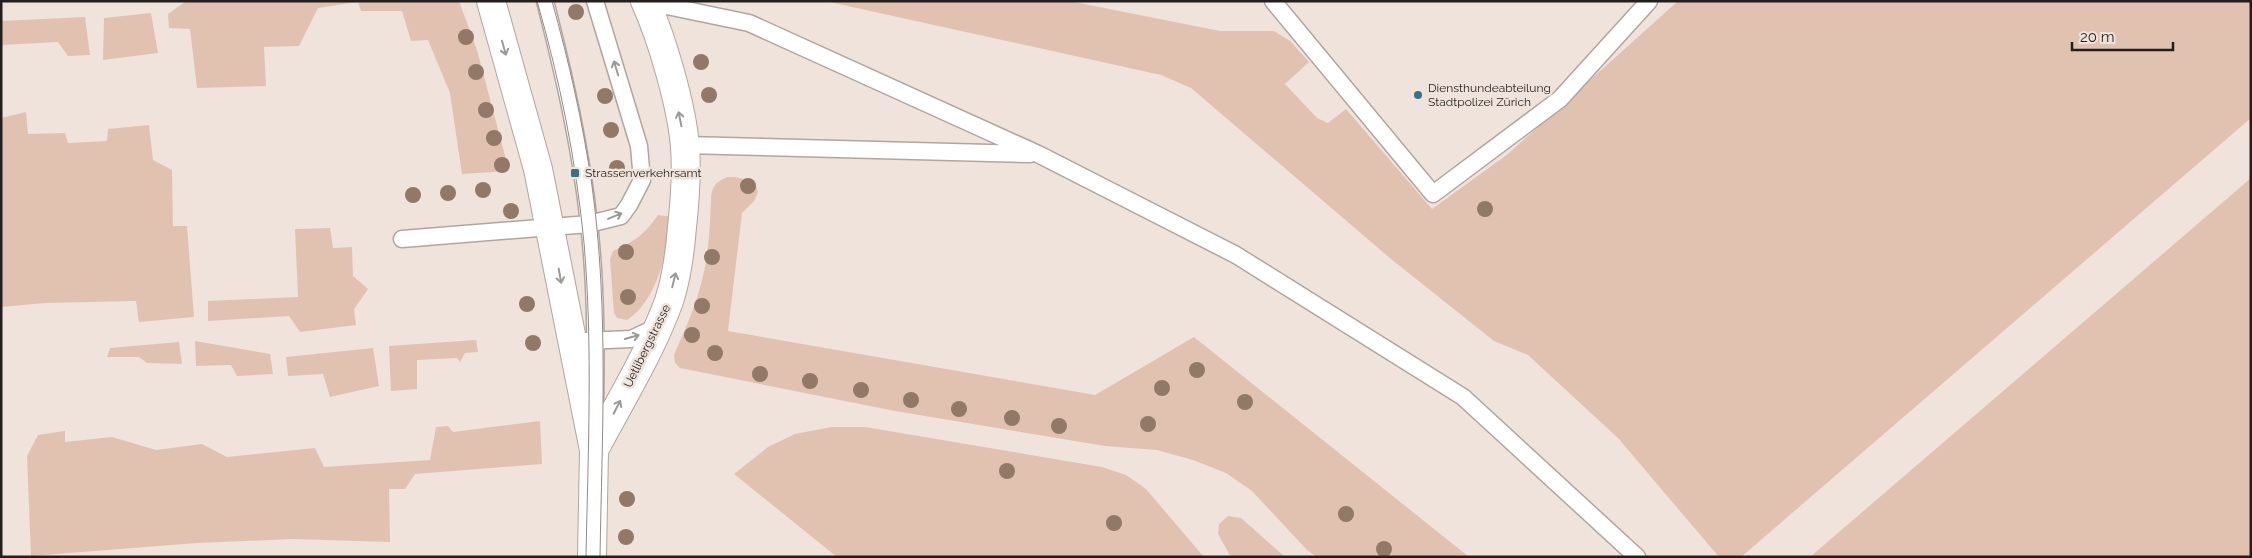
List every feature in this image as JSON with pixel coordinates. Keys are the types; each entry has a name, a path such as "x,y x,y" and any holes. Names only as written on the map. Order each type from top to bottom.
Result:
{"street":[{"name":"Uetlibergstrasse","path":"491,1 538,170 594,450 592,557"},
{"name":"Uetlibergstrasse","path":"594,450 659,326 669,300 679,261 686,175 685,145 675,94 659,36 646,4"}],"lane":[{"name":"Uetlibergstrasse","path":"545,1 581,160 589,224 596,340 594,450"},
{"path":"402,239 551,228 589,224 621,216 642,180 639,146 595,1"},
{"path":"1273,1 1434,194 1560,99 1649,1"},
{"path":"646,4 667,6 749,23 1038,154 1236,255 1463,397 1637,557"},
{"path":"685,145 1038,154"},
{"path":"570,333 582,341 631,339 659,326"}],"shaded area":[{"path":"186,1 459,1 477,50 509,171 462,174 450,93 428,40 411,41 402,11 361,11 358,2 318,8 299,46 264,47 266,86 197,88 190,29 169,28 168,14"},
{"path":"825,1 1069,1 1220,31 1274,31 1290,41 1309,62 1285,84 1317,118 1328,123 1346,109 1432,209 1508,154 1678,1 2251,1 2251,118 1741,557 1719,557 1618,438 1528,355 1494,341 1391,259 1191,88 1161,75"},
{"path":"151,13 158,53 103,60 104,18"},
{"path":"85,17 90,55 68,56 58,42 1,45 1,21"},
{"path":"26,112 28,134 65,133 68,143 107,141 108,129 149,125 153,160 172,170 173,226 187,226 194,317 139,322 136,301 45,303 1,307 1,118"},
{"path":"727,177 755,182 758,192 754,201 742,213 728,331 1095,395 1194,337 1469,557 1317,557 1307,550 1252,491 1226,473 1193,460 1157,450 1105,446 895,411 680,368 675,363 674,355 694,306 703,276 710,228 711,195 717,183"},
{"path":"2251,178 2251,557 1810,557"},
{"path":"658,215 672,217 668,244 659,274 646,301 637,311 627,320 617,318 614,313 610,259 613,251 638,237"},
{"path":"330,228 333,248 352,247 353,276 368,289 354,309 356,325 300,332 289,316 208,321 208,301 298,297 295,229"},
{"path":"476,340 478,352 465,353 460,362 457,358 417,360 417,389 391,391 389,346"},
{"path":"195,341 270,354 273,374 237,376 231,365 196,366"},
{"path":"179,342 182,364 147,363 139,357 107,357 110,348"},
{"path":"373,348 379,386 330,397 323,374 288,376 286,357"},
{"path":"540,421 542,464 415,474 405,489 389,489 390,542 293,539 197,543 31,556 27,456 38,435 65,431 65,442 112,437 156,450 202,444 227,457 315,448 324,467 430,460 436,427 448,426 453,432"},
{"path":"832,427 865,427 1102,467 1126,475 1146,489 1204,557 837,557 734,474 768,447 795,434"},
{"path":"1228,516 1241,518 1285,557 1231,557 1218,534 1219,524"}],"tram line":[{"path":"537,1 566,121 577,181 584,243 589,360 586,557"},
{"path":"552,1 580,116 592,186 597,232 603,325 600,557"}],"place":[{"name":"Diensthundeabteilung Stadtpolizei Zürich","path":"1418,95"},
{"name":"Strassenverkehrsamt","path":"575,173"}]}
